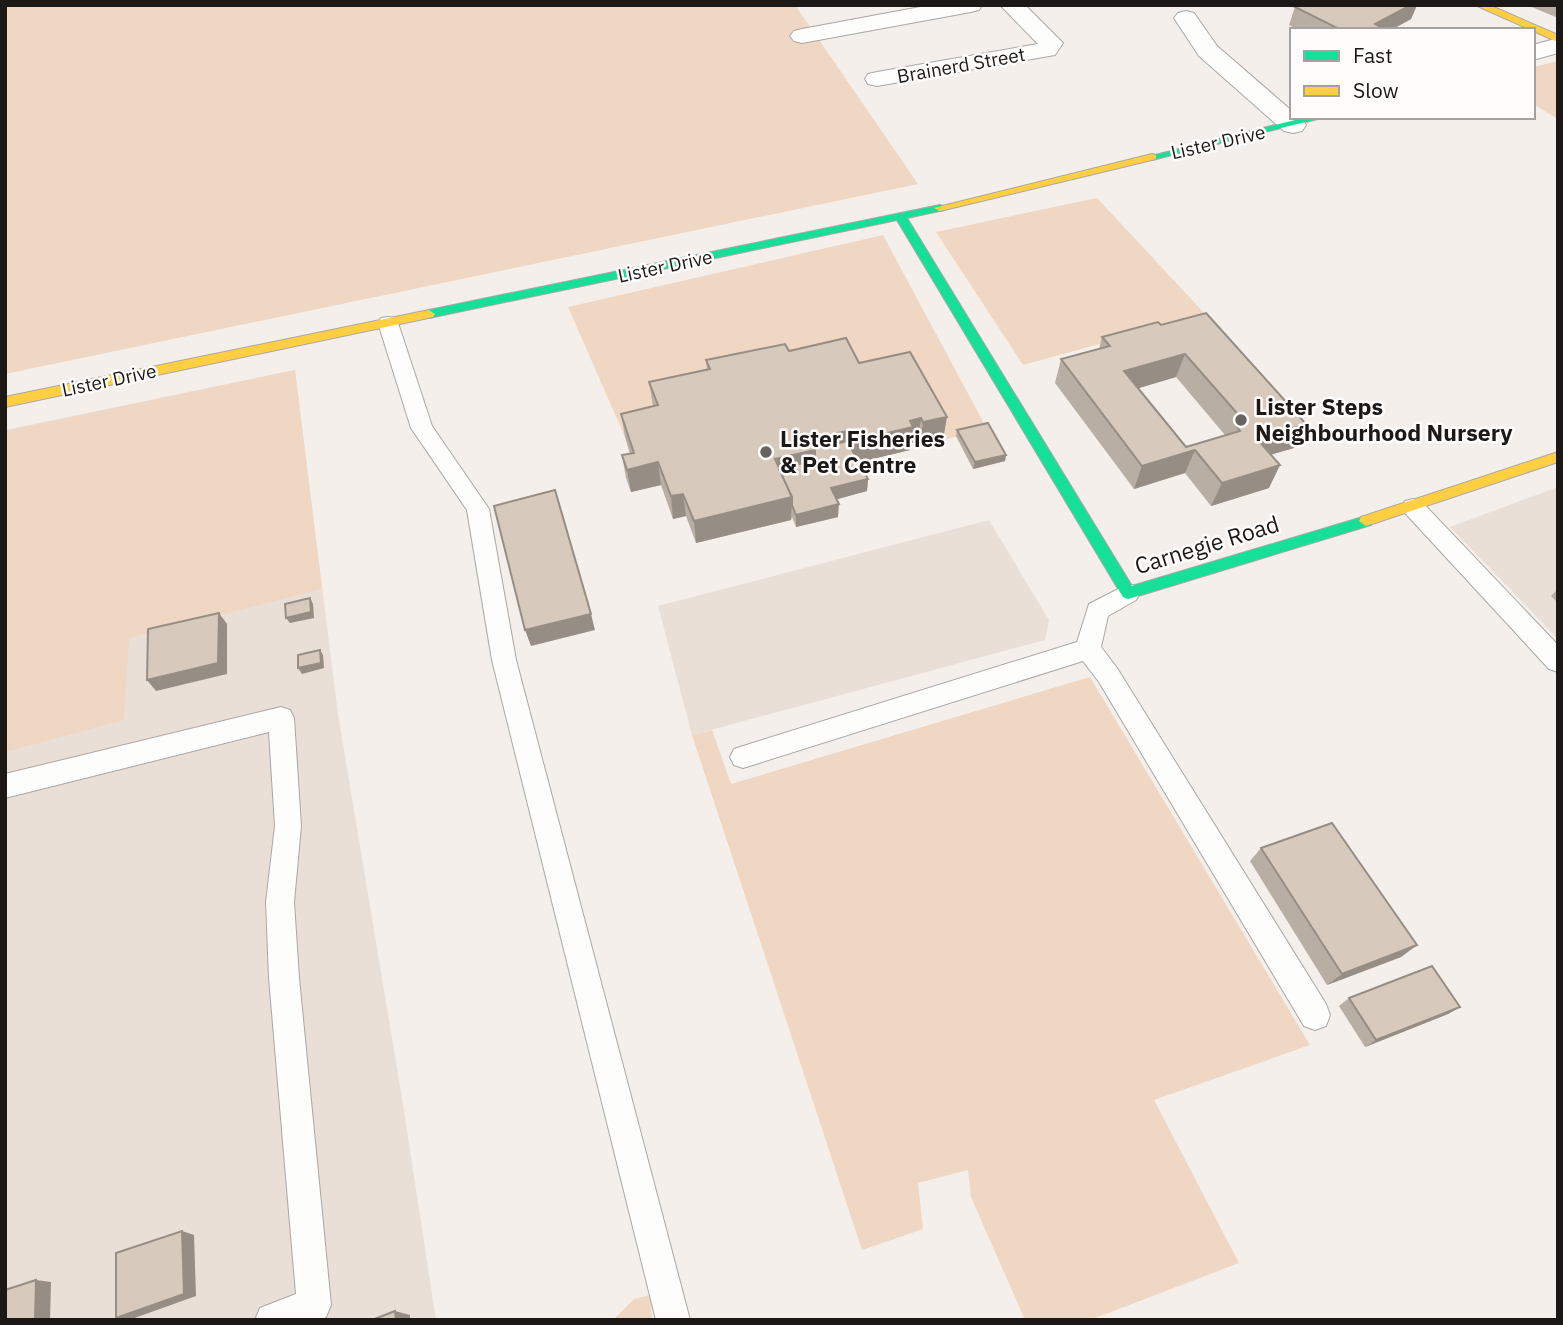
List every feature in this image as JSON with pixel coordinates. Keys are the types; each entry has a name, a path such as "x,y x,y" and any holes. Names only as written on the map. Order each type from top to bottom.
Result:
{"street":[{"path":"802,36 971,5"},
{"name":"Brainerd Street","path":"877,79 1049,47 1011,5"},
{"path":"1480,5 1533,28"},
{"path":"1186,18 1208,51 1226,69 1293,125"},
{"path":"1535,29 1558,39"},
{"path":"1535,52 1558,45"},
{"name":"Lister Drive","path":"5,402 900,216 1314,119"},
{"name":"Carnegie Road","path":"900,216 1128,593 1413,507 1558,457"}],"lane":[{"path":"388,323 422,428 478,509 504,660 673,1320"},
{"path":"1413,507 1558,662"},
{"path":"1088,649 1097,611 1128,593"},
{"path":"743,757 1088,649"},
{"path":"1088,649 1108,675 1315,1015"},
{"path":"5,786 281,718 288,826 280,902 284,978 314,1305 272,1320"}],"shaded area":[{"path":"5,5 795,5 918,184 5,374"},
{"path":"1558,61 1558,119 1535,105 1535,67"},
{"path":"1097,198 1206,315 1023,365 936,232"},
{"path":"883,235 987,429 943,440 661,428 625,437 568,307"},
{"path":"295,370 338,714 436,1320 5,1320 5,430"},
{"path":"295,370 322,589 129,638 124,720 5,752 5,431"},
{"path":"1558,487 1558,639 1450,527"},
{"path":"989,520 1049,620 1045,640 692,735 658,606"},
{"path":"1090,677 1310,1045 1154,1100 1239,1263 1090,1320 1025,1320 971,1197 968,1170 918,1183 923,1229 862,1250 692,735 712,730 731,784"},
{"path":"650,1295 652,1320 613,1320 634,1299"}],"building":[{"path":"1411,5 1375,24 1382,28 1337,28 1295,7"},
{"path":"1206,313 1306,424 1257,439 1280,465 1222,483 1195,450 1142,466 1061,359 1110,346 1102,337 1158,322 1161,325","holes":["1185,354 1244,421 1235,424 1240,431 1186,447 1124,371"]},
{"name":"Lister Fisheries & Pet Centre","path":"846,338 859,363 910,352 947,417 923,422 921,418 910,421 913,427 853,441 848,431 810,439 815,450 775,459 792,497 694,521 683,494 671,496 658,462 627,470 622,455 634,453 621,414 658,405 649,382 710,369 706,360 785,344 789,351"},
{"path":"988,423 1006,455 975,462 957,430"},
{"path":"847,441 868,479 831,488 839,504 796,515 792,497 779,469 815,460 815,449"},
{"path":"555,490 591,614 525,630 494,506"},
{"path":"310,598 311,612 286,618 285,604"},
{"path":"219,613 218,663 147,680 148,629"},
{"path":"320,650 321,663 298,668 298,655"},
{"path":"1332,823 1417,945 1342,974 1261,848"},
{"path":"1432,966 1460,1007 1376,1040 1349,998"},
{"path":"182,1231 184,1294 116,1318 116,1253"},
{"path":"36,1280 35,1320 5,1320 5,1290"},
{"path":"395,1311 396,1320 372,1320"}],"traffic: fast":[{"path":"1152,157 1313,119"},
{"path":"429,314 940,208"},
{"path":"900,216 1128,593 1366,521"}],"traffic: slow":[{"path":"1480,5 1533,28"},
{"path":"1535,29 1558,39"},
{"path":"940,208 1152,157"},
{"path":"5,402 429,314"},
{"path":"1366,521 1558,457"}],"place":[{"name":"Lister Steps Neighbourhood Nursery","path":"1241,420"},
{"name":"Lister Fisheries & Pet Centre","path":"766,452"}]}
